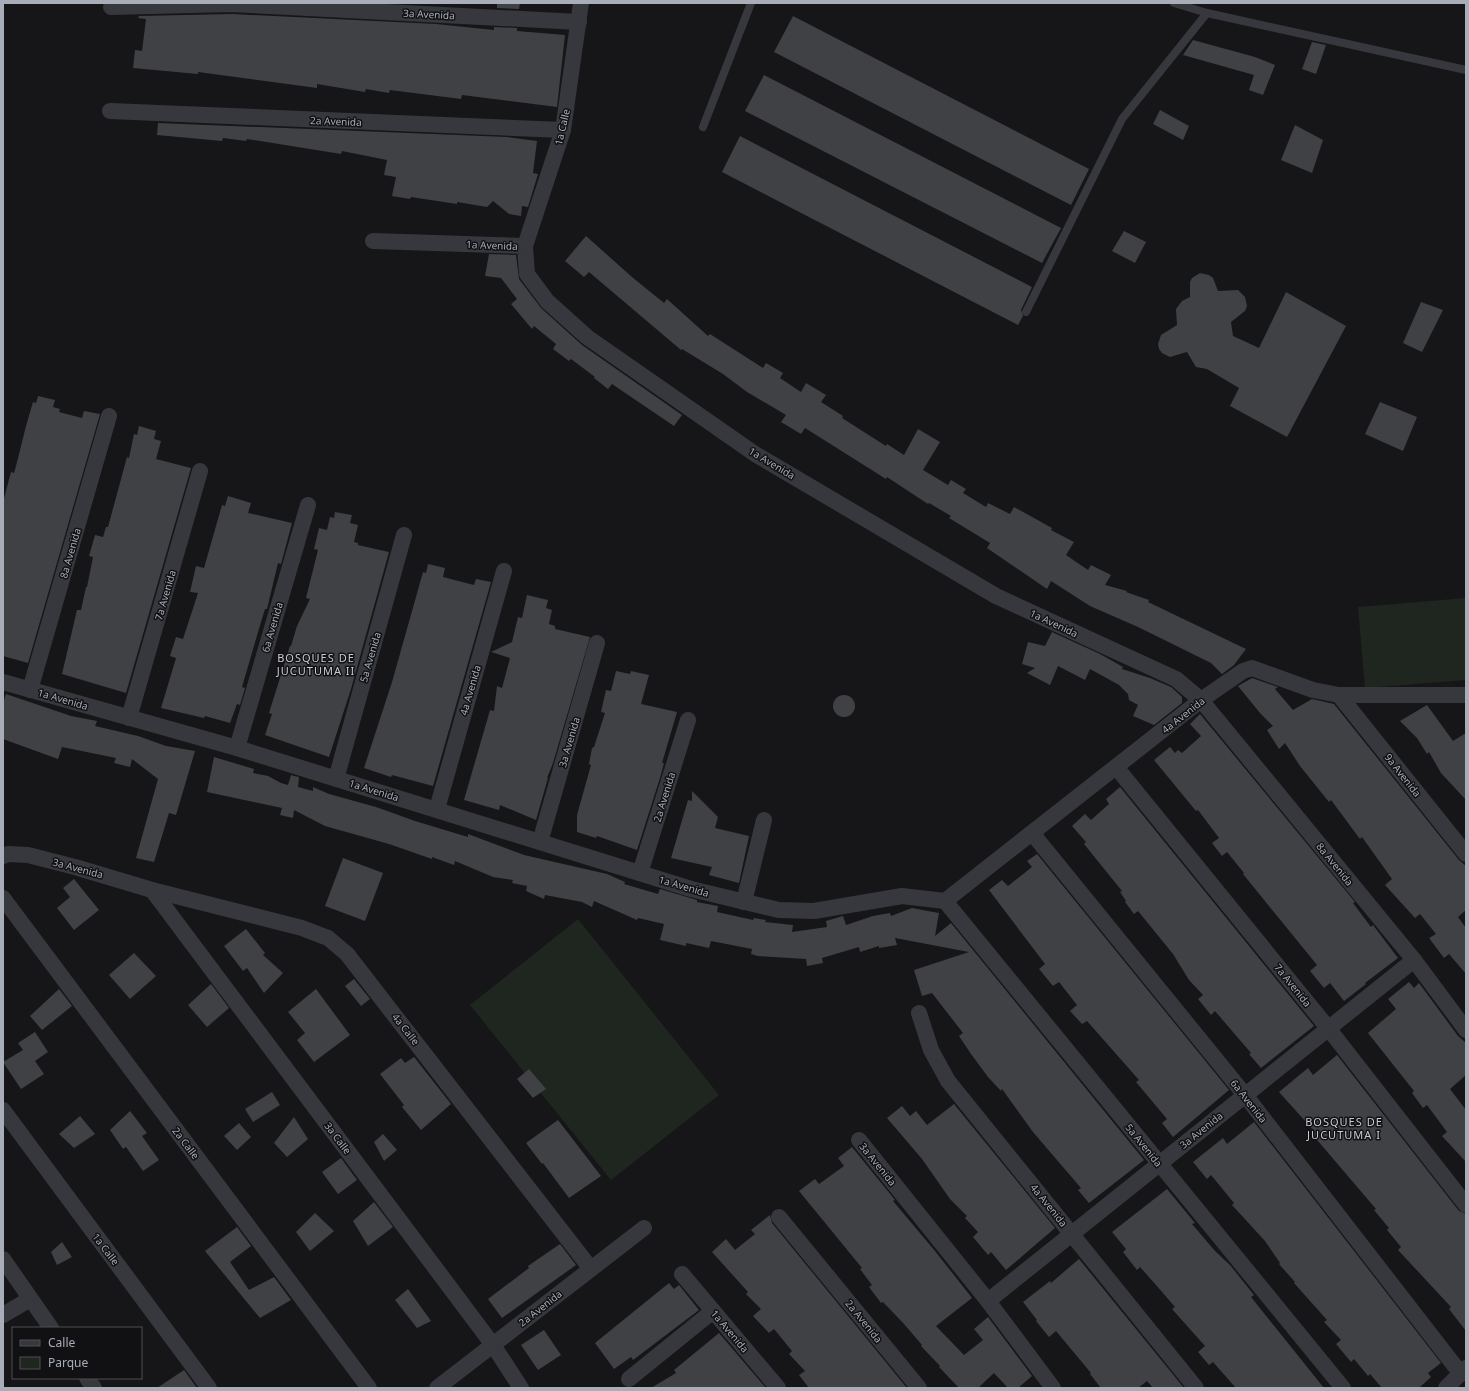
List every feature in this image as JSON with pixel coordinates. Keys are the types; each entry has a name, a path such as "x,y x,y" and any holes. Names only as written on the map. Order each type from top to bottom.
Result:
{"street":[{"name":"1a Calle","path":"525,246 563,130 580,22 581,3"},
{"name":"3a Avenida","path":"111,7 232,4 580,22"},
{"name":"2a Avenida","path":"110,111 563,130"},
{"name":"1a Avenida","path":"373,241 525,246 527,274 547,301 587,337 755,454 996,596 1176,679 1201,700"},
{"name":"8a Avenida","path":"30,690 109,416"},
{"name":"7a Avenida","path":"129,718 200,471"},
{"name":"6a Avenida","path":"237,748 308,505"},
{"name":"5a Avenida","path":"336,779 404,535"},
{"name":"4a Avenida","path":"437,809 504,571"},
{"name":"3a Avenida","path":"540,842 598,643"},
{"name":"4a Avenida","path":"945,901 1201,700 1243,671 1252,668 1313,690 1339,695 1466,695"},
{"name":"1a Avenida","path":"3,682 237,748 640,873 744,902 779,910 814,911 902,896 945,901"},
{"name":"9a Avenida","path":"1339,695 1466,854"},
{"name":"8a Avenida","path":"1201,700 1414,960 1466,1030"},
{"name":"2a Avenida","path":"640,873 688,720"},
{"name":"7a Avenida","path":"1116,766 1328,1028 1466,1205"},
{"path":"744,902 764,820"},
{"name":"6a Avenida","path":"1032,833 1245,1095 1463,1371"},
{"name":"3a Avenida","path":"3,856 8,854 28,855 76,867 152,890"},
{"name":"4a Calle","path":"152,890 302,928 328,938 347,954 591,1269"},
{"name":"3a Calle","path":"152,890 492,1345 521,1388"},
{"name":"2a Calle","path":"3,898 369,1388"},
{"name":"5a Avenida","path":"945,901 1343,1388"},
{"name":"3a Avenida","path":"988,1301 1414,960"},
{"name":"4a Avenida","path":"919,1013 931,1050 948,1081 1196,1388"},
{"name":"1a Calle","path":"3,1110 210,1388"},
{"name":"3a Avenida","path":"859,1140 988,1301 1045,1385"},
{"name":"2a Avenida","path":"779,1217 919,1388"},
{"name":"2a Avenida","path":"437,1388 644,1228"},
{"path":"3,1259 50,1327"},
{"name":"1a Avenida","path":"682,1274 778,1388"},
{"path":"3,1315 30,1299"},
{"path":"629,1379 713,1311"},
{"path":"1446,1388 1463,1371"}],"lane":[{"path":"703,127 751,3"},
{"path":"1174,3 1207,13 1466,70"},
{"path":"1026,312 1122,119 1207,13"}],"green space":[{"path":"1466,598 1466,680 1365,688 1358,607"},
{"path":"578,919 719,1095 611,1180 470,1005"}],"building":[{"path":"497,3 520,3 519,9 497,8"},
{"path":"232,14 436,24 494,30 494,27 517,28 517,31 565,35 557,107 462,95 461,99 390,90 389,93 366,89 365,92 317,84 317,88 198,72 198,74 133,68 135,50 142,51 146,19 138,18 139,16"},
{"path":"793,16 1089,169 1071,205 774,52"},
{"path":"1193,40 1255,57 1275,65 1263,95 1249,90 1254,75 1183,55"},
{"path":"1312,42 1326,45 1316,74 1302,69"},
{"path":"764,75 1061,228 1042,263 745,111"},
{"path":"1160,110 1189,126 1183,140 1153,124"},
{"path":"158,123 507,137 537,141 533,173 538,174 528,207 522,206 521,216 509,214 493,201 487,207 457,202 457,204 411,197 410,199 392,196 396,177 384,175 387,160 342,151 341,154 247,139 246,141 223,138 222,141 157,135"},
{"path":"1295,125 1323,140 1312,173 1281,160"},
{"path":"740,136 1032,287 1021,310 1023,316 1018,325 722,172"},
{"path":"1124,231 1146,242 1135,263 1112,251"},
{"path":"586,236 664,303 667,299 708,336 710,334 763,368 766,363 783,373 780,378 801,392 806,383 826,395 821,402 843,416 842,418 886,446 887,444 904,455 918,429 940,442 923,470 948,485 951,480 966,489 963,493 986,507 988,503 1010,514 1014,507 1052,528 1051,530 1074,542 1066,555 1088,570 1091,565 1111,575 1105,585 1127,591 1126,592 1149,600 1148,602 1246,649 1234,665 1222,674 1211,663 1138,627 1090,606 1051,581 1047,589 987,548 990,543 949,518 951,516 929,503 928,504 887,477 886,479 805,428 801,434 781,422 786,415 747,392 723,374 682,349 681,350 589,272 584,277 565,261"},
{"path":"489,254 516,255 519,279 541,308 582,345 682,415 674,426 612,384 608,389 571,359 569,361 553,349 556,344 534,326 532,329 511,304 517,299 501,278 485,276"},
{"path":"1200,273 1209,275 1213,278 1218,291 1238,290 1245,297 1247,306 1245,311 1231,322 1233,336 1259,348 1286,292 1346,326 1287,437 1230,406 1239,388 1207,369 1196,367 1187,352 1170,357 1162,353 1159,349 1158,344 1161,335 1177,325 1176,309 1182,301 1190,297 1190,282 1192,278"},
{"path":"1421,302 1443,310 1422,352 1403,343"},
{"path":"38,396 55,400 53,407 60,409 59,412 82,418 84,411 100,414 28,663 3,656 3,502 11,472 14,473 33,402 36,403"},
{"path":"1380,402 1417,417 1403,451 1365,434"},
{"path":"139,426 156,431 154,439 161,441 156,459 191,468 126,693 62,674 77,610 81,610 87,587 93,557 89,556 95,535 103,537 106,527 108,527 127,457 129,458 134,434 137,435"},
{"path":"228,496 251,503 248,513 292,523 281,564 278,563 267,609 265,609 242,687 245,688 240,705 237,704 230,723 205,716 204,718 161,708 176,658 170,656 176,637 183,639 198,593 190,592 196,566 204,568 222,505 225,506"},
{"path":"335,512 352,515 350,523 358,525 354,542 358,543 358,545 389,552 351,689 329,757 265,735 272,714 269,713 290,646 297,626 310,599 306,598 318,550 314,549 319,528 327,530 330,517 334,518"},
{"path":"428,564 445,568 443,577 474,585 476,579 491,582 433,786 392,775 391,777 364,768 392,682 423,572 426,573"},
{"path":"527,595 548,600 546,608 552,610 549,624 555,626 555,629 590,637 553,763 547,778 536,820 500,805 499,810 464,800 490,710 494,711 497,686 502,688 510,658 491,652 512,642 518,617 522,618"},
{"path":"1052,632 1100,654 1123,667 1122,669 1150,678 1171,687 1182,697 1182,703 1154,725 1133,716 1138,705 1129,700 1128,694 1119,685 1090,669 1085,680 1058,666 1050,685 1027,673 1035,668 1022,664 1028,642 1045,646"},
{"path":"616,671 630,674 631,671 649,675 641,704 677,712 662,763 664,763 660,778 637,850 597,836 596,838 577,832 577,815 591,765 589,764 592,748 594,747 605,713 601,712 606,690 611,691"},
{"path":"1252,678 1278,687 1275,689 1293,710 1312,699 1334,704 1459,860 1466,866 1466,910 1458,917 1466,928 1466,974 1449,954 1444,958 1429,938 1436,934 1420,914 1415,918 1385,885 1392,879 1362,837 1360,839 1331,800 1329,802 1300,766 1285,743 1279,749 1267,730 1273,726 1260,713 1238,686"},
{"path":"6,694 71,716 97,721 95,726 138,736 166,746 195,751 176,815 169,813 154,862 136,858 158,779 132,759 130,767 114,763 116,758 62,747 58,759 3,739 3,703"},
{"path":"844,695 852,698 855,706 852,714 844,717 836,714 833,706 836,698"},
{"path":"1427,705 1453,741 1466,733 1466,800 1441,773 1429,752 1427,754 1417,738 1400,721"},
{"path":"1200,714 1355,902 1353,903 1371,927 1373,925 1398,958 1344,1001 1330,983 1324,988 1310,971 1317,965 1227,852 1222,856 1212,843 1219,838 1198,810 1196,811 1154,760 1170,747 1175,753 1178,750 1182,753 1201,736 1190,724"},
{"path":"214,757 254,769 253,773 268,776 288,785 291,775 299,777 298,787 313,791 313,787 329,794 376,807 415,821 468,837 468,834 524,855 607,874 625,882 624,884 658,894 660,889 697,900 697,902 718,906 717,912 753,920 754,918 766,920 765,922 793,925 792,932 827,927 826,921 843,916 846,925 873,916 890,913 891,916 912,908 939,913 935,936 951,923 1144,1160 1089,1203 1078,1190 1081,1188 1033,1132 1002,1089 1001,1091 988,1077 959,1036 963,1033 932,993 922,996 914,970 969,952 895,938 897,945 879,948 879,946 860,952 859,947 822,958 823,963 807,966 806,959 758,956 751,954 752,949 711,941 709,948 686,943 686,946 660,940 664,924 638,918 637,920 594,901 592,907 582,902 545,895 544,899 526,891 527,886 512,883 513,880 493,877 455,861 454,865 389,844 325,826 294,810 293,818 280,815 282,808 207,792"},
{"path":"1120,787 1314,1026 1261,1068 1249,1054 1251,1053 1215,1011 1211,1015 1198,999 1203,995 1189,980 1173,954 1138,911 1134,914 1125,902 1126,901 1120,892 1122,891 1084,844 1086,842 1072,826 1085,814 1091,820 1109,804 1106,799"},
{"path":"692,791 718,817 715,828 749,836 739,883 709,875 712,867 671,858 688,800 692,801"},
{"path":"1037,854 1229,1090 1173,1137 1162,1123 1167,1119 1136,1082 1139,1080 1087,1021 1082,1024 1070,1011 1077,1005 1059,982 1053,986 1039,969 1045,964 989,890 1002,880 1008,886 1032,867 1027,861"},
{"path":"343,858 383,873 365,921 325,906"},
{"path":"74,879 99,910 74,930 57,908 70,897 63,888"},
{"path":"246,929 265,953 263,955 283,973 264,993 247,968 243,971 224,946"},
{"path":"134,953 156,976 130,999 109,975"},
{"path":"354,979 370,999 361,1006 345,986"},
{"path":"1409,982 1414,988 1419,983 1458,1036 1466,1043 1466,1075 1450,1089 1466,1110 1466,1162 1442,1136 1447,1132 1427,1105 1423,1108 1412,1093 1414,1091 1368,1033 1396,1009 1388,999"},
{"path":"211,984 229,1008 207,1027 188,1005"},
{"path":"59,989 72,1006 42,1030 30,1016"},
{"path":"316,989 350,1035 314,1062 297,1040 305,1033 288,1012"},
{"path":"35,1032 48,1052 35,1061 44,1074 21,1089 3,1062 23,1050 18,1043"},
{"path":"1337,1055 1459,1211 1466,1214 1466,1331 1449,1309 1451,1307 1398,1250 1401,1247 1387,1230 1389,1228 1374,1210 1376,1209 1312,1134 1315,1132 1279,1092 1308,1068 1313,1075"},
{"path":"414,1057 451,1104 421,1130 402,1107 404,1105 380,1074 401,1058 405,1063"},
{"path":"529,1069 546,1089 533,1098 517,1079"},
{"path":"272,1092 280,1105 253,1122 245,1109"},
{"path":"954,1104 1055,1228 1006,1270 991,1252 988,1255 973,1237 978,1232 965,1218 967,1216 950,1199 922,1159 887,1118 902,1106 910,1116 916,1111 927,1125"},
{"path":"130,1111 147,1133 142,1136 159,1160 143,1171 126,1147 123,1149 110,1130"},
{"path":"80,1116 95,1134 74,1148 59,1134"},
{"path":"294,1117 308,1139 287,1157 274,1143"},
{"path":"558,1120 601,1176 569,1198 526,1143"},
{"path":"1254,1122 1441,1363 1428,1373 1431,1377 1419,1388 1382,1388 1370,1374 1368,1376 1354,1359 1351,1362 1336,1344 1341,1340 1324,1322 1327,1320 1279,1264 1280,1263 1265,1241 1232,1205 1234,1203 1211,1175 1207,1179 1193,1162 1223,1138 1227,1144"},
{"path":"239,1123 251,1137 237,1150 224,1136"},
{"path":"383,1134 397,1150 384,1161 374,1142"},
{"path":"852,1147 895,1200 893,1201 972,1298 936,1326 964,1355 983,1340 974,1329 988,1317 1032,1376 1018,1388 1008,1388 994,1373 978,1388 959,1388 939,1367 940,1366 921,1346 922,1345 904,1324 883,1302 881,1303 869,1287 872,1285 860,1269 862,1268 799,1191 815,1179 819,1184 844,1166 838,1158"},
{"path":"341,1158 357,1180 338,1194 322,1172"},
{"path":"1167,1189 1195,1223 1192,1224 1215,1251 1230,1265 1254,1295 1251,1297 1324,1388 1236,1388 1213,1362 1209,1365 1198,1352 1205,1346 1172,1309 1175,1307 1140,1267 1137,1270 1123,1252 1126,1249 1112,1232"},
{"path":"374,1202 393,1227 368,1246 353,1221"},
{"path":"315,1213 334,1231 310,1251 296,1232"},
{"path":"770,1215 772,1223 907,1388 809,1388 799,1375 805,1371 789,1354 792,1351 774,1329 769,1333 753,1316 761,1309 746,1294 748,1292 712,1252 726,1239 735,1250 755,1234 751,1230"},
{"path":"237,1227 251,1246 230,1262 249,1290 274,1277 291,1300 260,1318 205,1251"},
{"path":"62,1242 72,1257 57,1265 51,1252"},
{"path":"560,1244 576,1265 502,1318 488,1299 529,1268 528,1266"},
{"path":"1079,1259 1184,1388 1153,1388 1147,1381 1138,1388 1101,1388 1090,1374 1091,1373 1056,1331 1049,1337 1023,1302 1050,1281 1051,1283"},
{"path":"669,1283 674,1289 679,1285 699,1310 633,1360 631,1357 614,1369 595,1343"},
{"path":"408,1289 431,1321 417,1328 395,1300"},
{"path":"544,1330 561,1355 538,1370 521,1345"},
{"path":"719,1333 766,1388 651,1388 676,1373 674,1370"},
{"path":"184,1370 197,1388 157,1388"}],"district":[{"name":"BOSQUES DE JUCUTUMA II","path":"316,664"},
{"name":"BOSQUES DE JUCUTUMA I","path":"1344,1128"}]}
